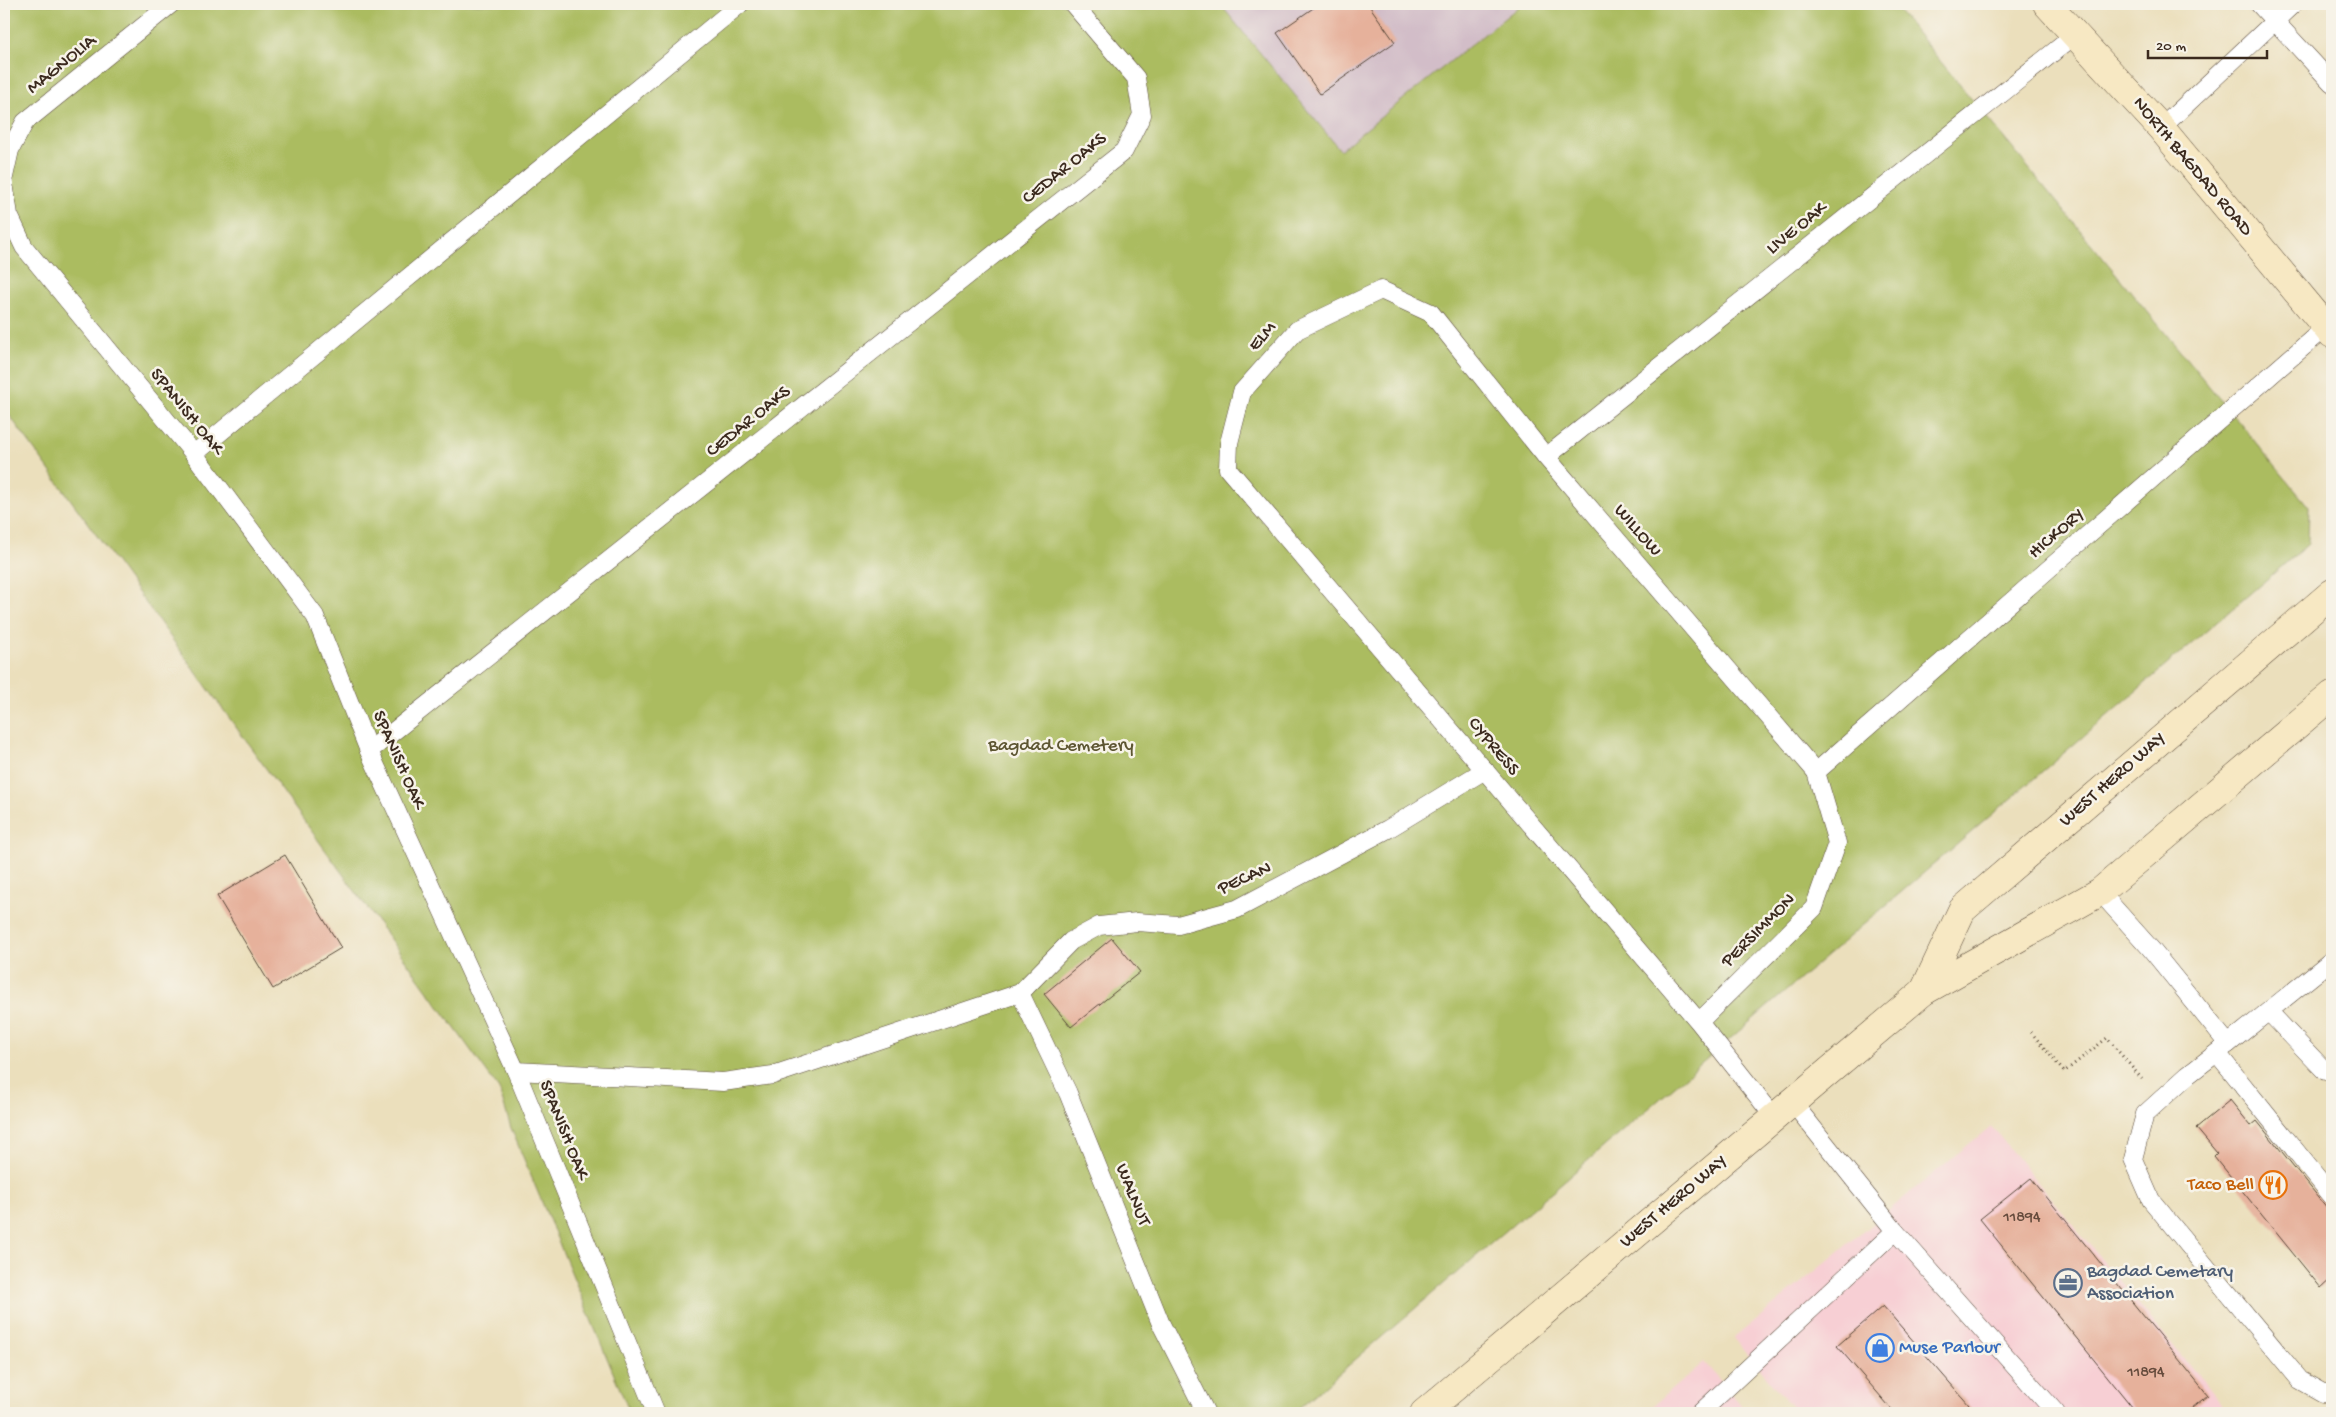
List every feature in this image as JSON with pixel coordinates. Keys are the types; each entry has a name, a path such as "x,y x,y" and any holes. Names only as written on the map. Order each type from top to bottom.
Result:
{"main road":[{"name":"NORTH BAGDAD ROAD","path":"2047,4 2161,128 2329,330"},
{"name":"WEST HERO WAY","path":"1924,990 1962,910 2332,593"},
{"name":"WEST HERO WAY","path":"1424,1413 1784,1111 1924,990 2100,892 2332,695"}],"lane":[{"name":"MAGNOLIA","path":"4,177 10,150 25,122 171,4"},
{"path":"194,454 740,4"},
{"name":"CEDAR OAKS","path":"369,751 1124,151 1142,116 1136,78 1073,4"},
{"path":"2258,4 2332,83"},
{"path":"2161,128 2293,4"},
{"name":"LIVE OAK","path":"1546,457 2075,34"},
{"name":"SPANISH OAK","path":"4,183 9,215 24,247 194,454 315,616 369,751 516,1071 656,1413"},
{"name":"ELM","path":"1255,501 1228,470 1229,443 1242,392 1297,330 1381,290 1431,313"},
{"name":"WILLOW","path":"1431,313 1546,457 1816,772"},
{"name":"HICKORY","path":"1816,772 2329,330"},
{"name":"CYPRESS","path":"1255,501 1699,1022 1896,1230 2056,1413"},
{"name":"PECAN","path":"1020,993 1071,942 1099,926 1137,922 1178,925 1237,909 1388,829 1484,770"},
{"name":"PERSIMMON","path":"1699,1022 1814,908 1837,843 1816,772"},
{"path":"2100,892 2151,949 2222,1049 2332,1196"},
{"path":"2332,960 2145,1114 2133,1159 2151,1200 2300,1380 2323,1393 2332,1393"},
{"path":"516,1071 723,1082 773,1075 1020,993"},
{"name":"WALNUT","path":"1020,993 1068,1093 1161,1324 1206,1413"},
{"path":"2270,1012 2325,1071"},
{"path":"1700,1413 1896,1230"}],"path":[{"path":"2032,1032 2064,1072 2107,1038 2160,1100"}],"shaded area":[{"path":"1220,4 1521,4 1340,150"},
{"path":"1991,1126 2229,1413 1797,1413 1734,1338"},
{"path":"1704,1362 1748,1413 1644,1413"}],"green space":[{"name":"Bagdad Cemetery","path":"4,4 1220,4 1340,150 1522,4 1893,4 2309,507 2308,544 1293,1413 630,1413 511,1128 499,1089 4,408"}],"building":[{"path":"1319,4 1368,4 1395,42 1320,94 1277,33"},
{"path":"285,855 341,948 273,989 217,896"},
{"path":"1112,938 1140,972 1071,1027 1044,994"},
{"name":"Taco Bell","path":"2230,1100 2251,1126 2257,1121 2332,1214 2332,1278 2321,1288 2214,1156 2217,1153 2196,1128"},
{"path":"2031,1178 2208,1395 2186,1413 2137,1413 1980,1219"},
{"path":"1883,1306 1976,1413 1895,1413 1837,1346"}],"place":[{"name":"Taco Bell","path":"2273,1185"},
{"name":"Bagdad Cemetary Association","path":"2068,1283"},
{"name":"Muse Parlour","path":"1880,1348"}]}
